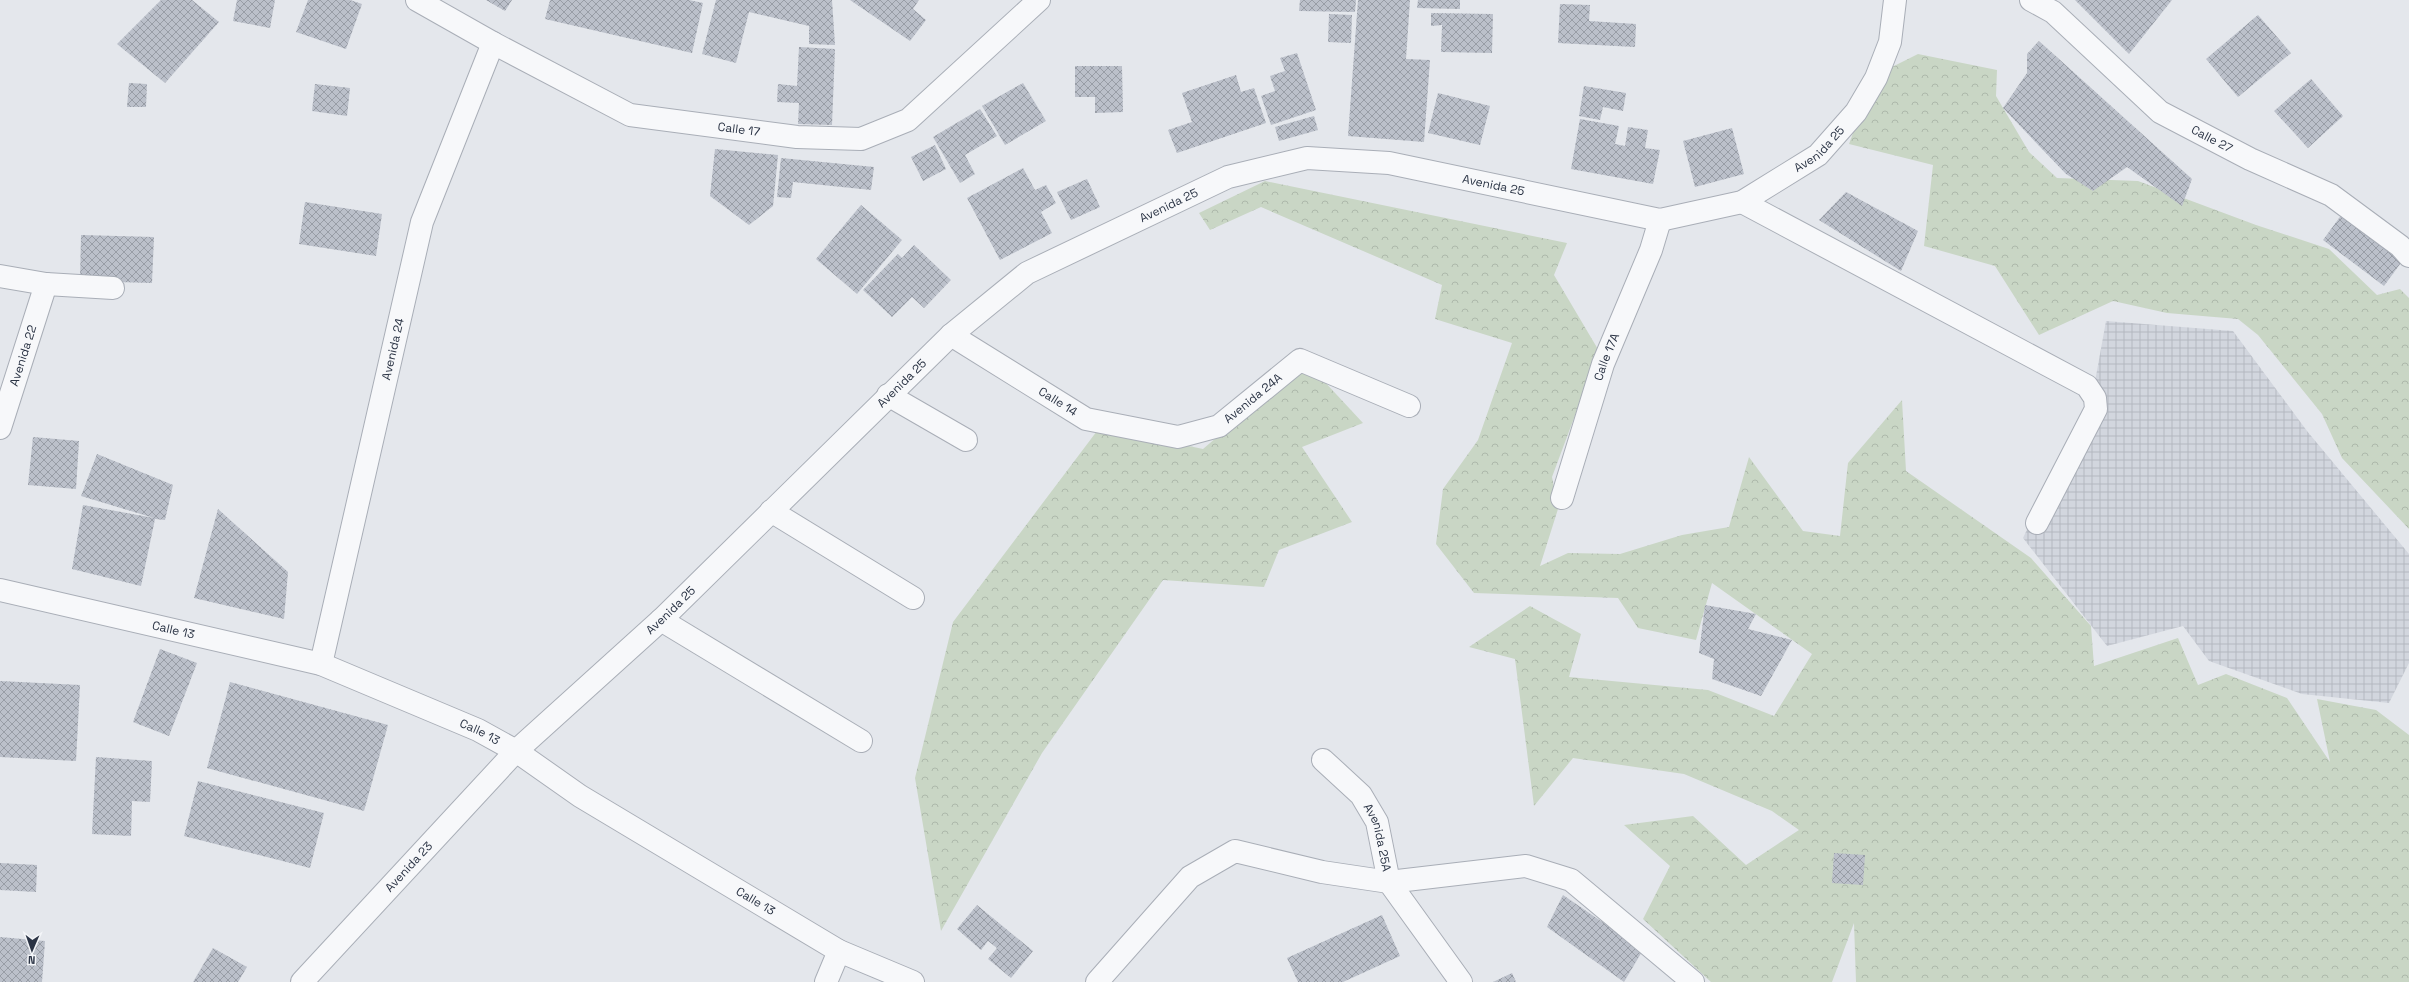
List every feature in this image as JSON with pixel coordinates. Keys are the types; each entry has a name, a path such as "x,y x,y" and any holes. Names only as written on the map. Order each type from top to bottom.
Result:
{"street":[{"name":"Calle 17","path":"417,0 493,43 630,114 797,137 861,139 908,120 1039,0"},
{"name":"Avenida 25","path":"516,751 661,620 888,395 951,335 1027,273 1228,177 1307,158 1389,163 1660,220 1742,202 1818,155 1856,112 1876,78 1890,42 1895,0"},
{"name":"Calle 27","path":"2031,0 2053,12 2160,112 2250,159 2331,195 2400,246 2409,256"},
{"name":"Avenida 24","path":"321,664 422,222 493,43"},
{"path":"1742,202 2087,386 2095,398 2096,409 2037,523"},
{"name":"Calle 17A","path":"1562,498 1604,364 1651,250 1660,220"},
{"path":"0,276 46,284 113,288"},
{"name":"Avenida 22","path":"0,428 46,284"},
{"name":"Calle 14","path":"951,335 1086,419 1178,437"},
{"name":"Avenida 24A","path":"1178,437 1219,426 1300,360 1409,406"},
{"path":"888,395 966,440"},
{"path":"771,511 913,598"},
{"name":"Calle 13","path":"0,590 321,664 478,730 516,751 580,796 839,951 913,982"},
{"path":"661,620 862,741"},
{"name":"Avenida 23","path":"302,982 516,751"},
{"name":"Avenida 25A","path":"1323,760 1361,795 1377,822 1389,882 1461,982"},
{"path":"1097,982 1190,877 1236,851 1322,872 1389,882 1526,866 1571,880 1693,982"},
{"path":"826,982 839,951"}],"shaded area":[{"path":"2106,321 2233,331 2307,431 2409,554 2409,663 2389,703 2302,694 2209,661 2183,626 2107,646 2023,538 2094,387"}],"green space":[{"path":"1918,54 1997,70 1996,96 2029,152 2057,178 2138,181 2256,225 2329,249 2377,295 2400,289 2409,298 2409,529 2342,458 2322,414 2258,335 2238,319 2167,313 2113,301 2039,335 1995,266 1924,246 1933,165 1849,144 1874,76"},
{"path":"1265,181 1567,243 1554,275 1599,351 1552,477 1558,509 1540,566 1568,553 1620,554 1682,535 1729,527 1749,457 1803,531 1840,536 1848,463 1902,400 1906,471 2031,558 2091,626 2094,666 2178,638 2198,685 2226,674 2287,698 2330,762 2317,699 2376,710 2409,735 2409,982 1856,982 1854,923 1832,982 1711,982 1643,919 1670,866 1624,825 1693,816 1746,865 1799,830 1772,811 1684,774 1573,758 1534,806 1515,659 1469,647 1530,606 1581,634 1569,677 1708,690 1774,716 1812,654 1712,583 1696,640 1638,628 1618,598 1474,593 1436,544 1443,489 1478,440 1512,343 1435,319 1442,285 1261,207 1210,230 1199,213"},
{"path":"1309,365 1363,423 1302,447 1352,522 1279,550 1264,587 1163,580 1042,753 941,931 915,778 953,622 1100,427 1203,449 1271,391"}],"building":[{"path":"161,0 192,0 219,22 165,83 117,44"},
{"path":"237,0 275,0 270,28 233,21"},
{"path":"308,0 350,0 362,4 346,49 296,32"},
{"path":"486,0 512,0 505,11"},
{"path":"550,0 689,0 703,3 692,53 545,19"},
{"path":"716,0 832,0 835,45 809,44 809,26 749,12 736,63 702,54"},
{"path":"850,0 919,0 913,9 926,20 910,41"},
{"path":"1300,0 1356,0 1355,12 1299,11"},
{"path":"1358,0 1410,0 1406,59 1430,60 1424,142 1348,136"},
{"path":"1418,0 1460,0 1460,9 1417,8"},
{"path":"2075,0 2172,0 2129,54"},
{"path":"1560,4 1590,5 1589,21 1636,24 1635,47 1558,43"},
{"path":"1431,13 1493,14 1492,53 1441,52 1442,25 1431,26"},
{"path":"1329,14 1352,15 1351,43 1328,42"},
{"path":"2258,15 2291,53 2238,97 2206,59"},
{"path":"2039,41 2192,179 2182,206 2127,167 2093,191 2066,174 2003,108 2027,73 2027,54"},
{"path":"799,47 835,49 832,125 798,124 799,103 777,102 778,84 797,86"},
{"path":"1297,53 1316,110 1271,125 1261,96 1275,91 1270,76 1285,71 1280,58"},
{"path":"1075,66 1122,66 1123,112 1095,113 1095,97 1075,97"},
{"path":"1236,75 1241,92 1254,88 1266,123 1177,153 1168,130 1192,122 1182,93"},
{"path":"2311,79 2343,116 2308,148 2274,111"},
{"path":"129,83 147,84 146,107 127,107"},
{"path":"1023,83 1046,121 1005,145 982,106"},
{"path":"315,84 350,88 347,116 312,111"},
{"path":"1584,86 1626,93 1623,111 1603,107 1600,120 1579,116"},
{"path":"1438,93 1490,106 1480,145 1428,133"},
{"path":"980,109 997,136 965,155 975,174 960,183 933,137"},
{"path":"1314,116 1318,130 1279,141 1275,127"},
{"path":"1580,119 1619,126 1615,144 1625,146 1628,127 1648,130 1645,148 1660,150 1653,184 1571,169"},
{"path":"1732,128 1744,174 1695,187 1683,141"},
{"path":"935,145 946,169 923,181 911,157"},
{"path":"715,149 778,155 773,206 749,225 710,196"},
{"path":"781,158 874,167 871,190 793,182 791,198 777,197"},
{"path":"1023,168 1035,190 1046,185 1056,203 1041,212 1052,233 1000,260 967,198"},
{"path":"1087,179 1100,207 1071,220 1057,192"},
{"path":"1846,192 1918,231 1901,271 1819,220"},
{"path":"305,202 382,214 376,256 299,244"},
{"path":"861,205 902,240 857,294 816,259"},
{"path":"2345,210 2406,256 2384,286 2323,240"},
{"path":"81,235 154,237 152,283 80,281"},
{"path":"914,245 951,280 924,308 912,297 892,317 863,290 898,254 902,258"},
{"path":"33,437 79,441 76,489 28,485"},
{"path":"97,454 173,485 165,520 155,519 141,586 72,569 83,505 154,518 81,496"},
{"path":"218,509 288,572 284,619 194,598"},
{"path":"1705,605 1756,614 1748,629 1792,640 1761,696 1712,679 1714,659 1699,653"},
{"path":"160,649 197,663 169,736 133,722"},
{"path":"0,681 80,685 76,761 0,757"},
{"path":"230,682 388,725 364,811 207,768"},
{"path":"96,757 152,761 150,802 132,801 131,836 92,834"},
{"path":"198,781 324,813 310,868 184,836"},
{"path":"1834,853 1865,855 1863,885 1832,883"},
{"path":"0,863 37,865 36,892 0,890"},
{"path":"1563,895 1643,950 1624,982 1547,927"},
{"path":"977,905 1033,951 1011,978 988,959 997,948 988,941 981,950 957,929"},
{"path":"1382,915 1400,956 1343,982 1298,982 1287,958"},
{"path":"0,937 45,941 42,982 0,982"},
{"path":"213,948 247,967 238,982 193,982"},
{"path":"1512,973 1516,982 1493,982"}]}
